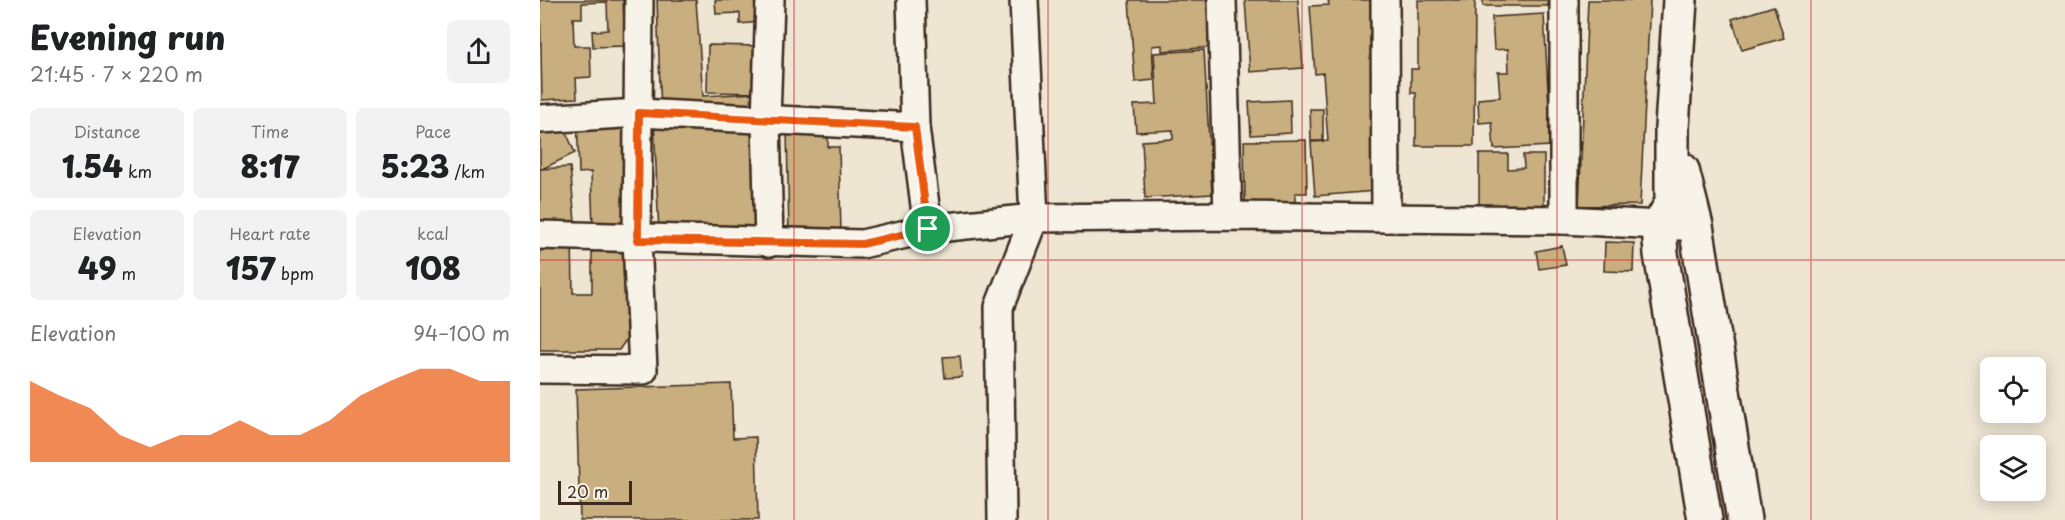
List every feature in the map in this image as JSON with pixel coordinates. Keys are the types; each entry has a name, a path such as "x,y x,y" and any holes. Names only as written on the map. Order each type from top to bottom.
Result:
{"main road":[{"path":"1680,0 1672,128 1672,203 1659,226 1661,254 1706,520"},
{"path":"1672,128 1696,226 1744,520"}],"street":[{"path":"540,369 643,370 638,240 639,0"},
{"path":"769,243 766,119 770,0"},
{"path":"911,0 915,127 928,229"},
{"path":"1002,520 999,307 1034,218 1024,0"},
{"path":"1222,0 1228,216"},
{"path":"1385,0 1386,218"},
{"path":"1563,0 1564,220"},
{"path":"540,119 639,113 915,127"},
{"path":"540,236 862,244 928,229 1034,218 1228,216 1564,220 1696,226"}],"building":[{"path":"540,0 623,0 625,46 593,47 592,31 608,30 607,2 582,3 582,18 573,18 574,46 590,46 591,77 576,78 577,98 542,100"},
{"path":"657,0 696,0 703,96 756,93 757,103 706,106 661,115"},
{"path":"715,0 758,0 760,22 740,24 740,13 716,14"},
{"path":"1129,0 1210,0 1214,47 1162,51 1162,45 1152,46 1154,80 1135,82"},
{"path":"1245,0 1298,0 1303,68 1250,72"},
{"path":"1328,0 1373,0 1388,190 1315,196 1311,142 1328,141 1323,73 1315,74 1310,6 1329,5"},
{"path":"1418,0 1475,0 1474,146 1416,146 1416,93 1411,93 1411,69 1418,69"},
{"path":"1483,0 1548,0 1548,6 1483,6"},
{"path":"1588,0 1650,0 1640,205 1579,206"},
{"path":"1774,6 1784,38 1742,50 1732,19"},
{"path":"1544,14 1551,146 1494,149 1492,122 1479,123 1478,99 1500,97 1498,72 1509,72 1508,49 1494,50 1492,17"},
{"path":"708,45 758,46 758,93 707,92"},
{"path":"1204,50 1212,194 1145,198 1142,141 1173,139 1173,130 1136,132 1134,105 1157,104 1154,53"},
{"path":"1290,100 1291,133 1251,135 1249,102"},
{"path":"1310,109 1323,109 1323,141 1311,141"},
{"path":"623,114 626,224 593,226 591,172 579,173 577,115"},
{"path":"560,118 575,153 540,170 540,127"},
{"path":"654,122 754,124 758,228 659,233"},
{"path":"828,129 828,147 839,147 841,235 789,236 787,130"},
{"path":"1306,140 1307,193 1295,193 1295,203 1245,204 1244,141"},
{"path":"1479,154 1508,154 1508,169 1524,168 1523,155 1544,155 1544,206 1479,207"},
{"path":"570,167 575,221 540,225 540,169"},
{"path":"540,237 572,237 573,293 592,293 592,238 629,238 630,334 619,350 540,350"},
{"path":"1605,242 1634,243 1633,272 1604,271"},
{"path":"1562,246 1566,265 1539,269 1536,251"},
{"path":"960,356 962,377 945,378 943,357"},
{"path":"731,384 733,438 756,437 758,520 580,520 576,389"}],"route":[{"path":"639,113 915,127 928,229 862,244 638,240 639,113"}]}
